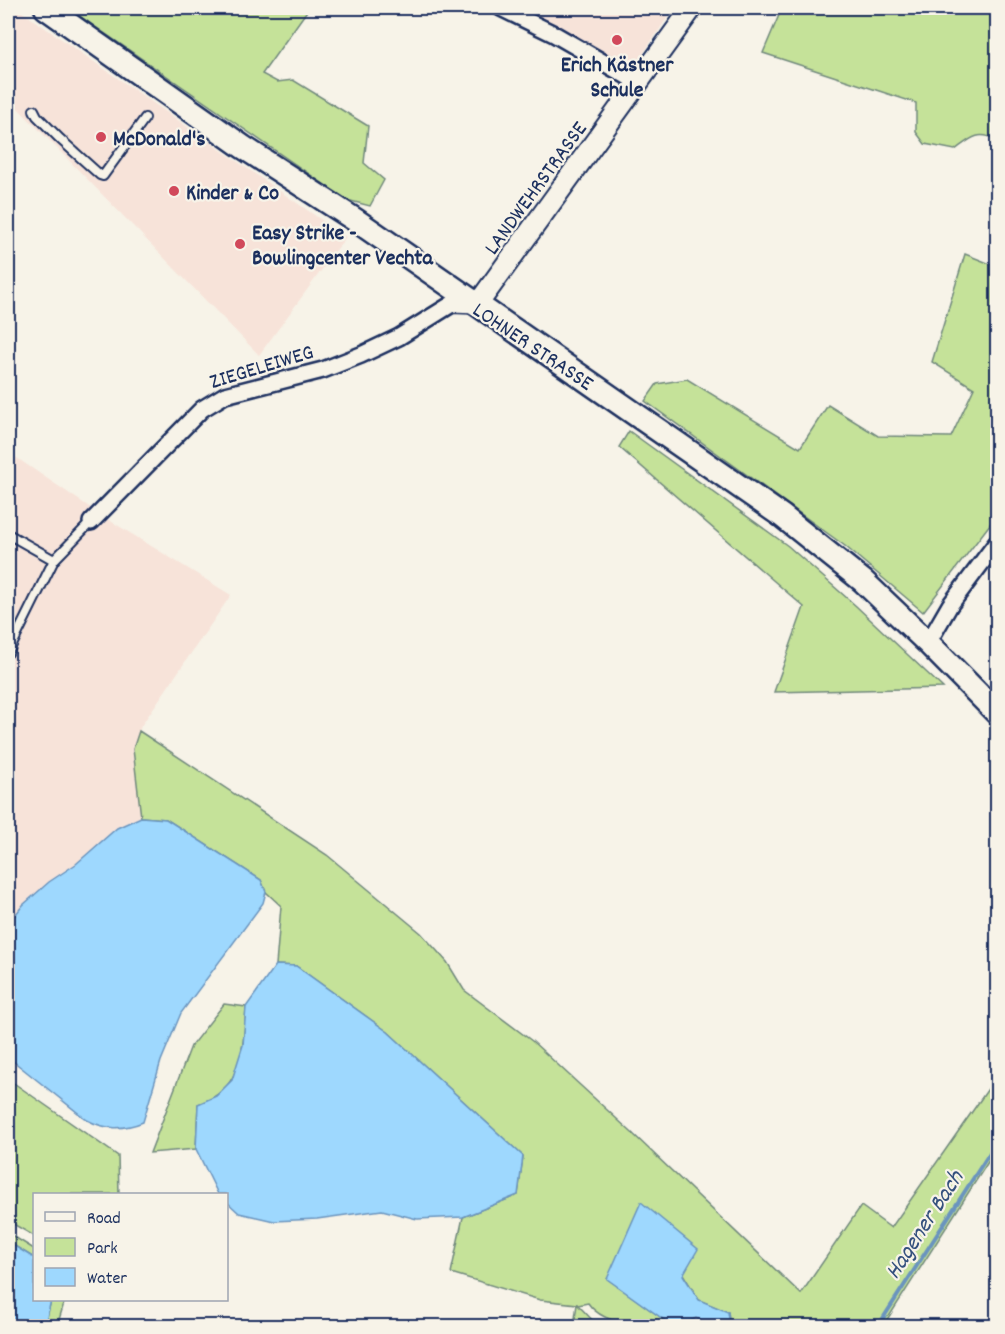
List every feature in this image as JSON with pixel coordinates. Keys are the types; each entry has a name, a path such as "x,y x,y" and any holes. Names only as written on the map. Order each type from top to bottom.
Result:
{"main road":[{"name":"LOHNER STRASSE","path":"46,8 243,147 357,221 782,516 863,581 928,642 998,714"}],"street":[{"path":"501,8 588,53 639,83"},
{"name":"LANDWEHRSTRASSE","path":"477,306 692,8"},
{"name":"ZIEGELEIWEG","path":"91,522 201,409 225,395 323,370 361,355 399,337 452,304 477,306"},
{"path":"928,642 950,605 998,541"}],"lane":[{"path":"34,110 40,112 63,136 66,144 100,175 104,176 145,118"},
{"path":"8,653 54,560 91,522"},
{"path":"8,534 54,560"}],"shaded area":[{"name":"Erich Kästner Schule","path":"523,8 674,8 640,58 627,65 617,62 553,23"},
{"path":"18,9 346,237 259,355 8,98 8,10"},
{"path":"8,452 104,517 231,595 141,726 133,749 141,817 117,828 76,864 49,882 23,905 8,924"}],"green space":[{"path":"68,8 309,8 262,74 277,82 293,80 368,126 364,163 384,180 370,206 347,200"},
{"path":"782,8 997,8 997,140 985,136 975,137 955,150 925,144 916,132 916,103 763,53"},
{"path":"965,254 993,265 997,256 997,515 923,612 845,546 645,401 657,384 687,379 800,448 828,405 878,436 951,437 974,388 932,362"},
{"path":"629,431 788,546 943,688 774,692 804,607 619,447"},
{"path":"139,731 327,855 421,933 447,962 464,990 532,1041 801,1294 861,1206 891,1228 997,1076 997,1148 883,1326 730,1326 728,1312 699,1300 683,1274 608,1279 670,1324 710,1326 662,1327 627,1324 611,1320 598,1313 588,1303 578,1305 598,1326 574,1326 577,1304 540,1300 451,1273 463,1217 518,1195 523,1156 388,1032 296,966 276,965 281,906 266,892 261,880 166,819 141,817 133,749"},
{"path":"224,1004 246,1007 241,1056 232,1079 215,1096 198,1104 196,1149 150,1153 191,1046"},
{"path":"8,1079 118,1156 119,1193 33,1193 33,1235 8,1221"},
{"path":"8,1233 33,1248 33,1257 8,1242"},
{"path":"51,1301 65,1301 57,1326 45,1326"}],"water":[{"path":"141,817 166,819 261,880 266,892 263,903 181,1013 161,1061 143,1122 122,1128 108,1127 87,1120 8,1057 8,924 23,905 49,882 76,864 117,828"},
{"path":"276,965 296,966 388,1032 523,1156 518,1195 463,1217 417,1219 382,1210 317,1219 274,1221 239,1213 228,1203 228,1193 218,1193 196,1149 198,1104 216,1096 232,1080 243,1045 246,1007"},
{"path":"641,1202 698,1249 683,1275 699,1300 728,1312 730,1326 714,1326 696,1318 684,1324 670,1324 607,1279"},
{"path":"8,1242 33,1257 33,1301 51,1301 45,1326 8,1326"}],"waterway":[{"name":"Hagener Bach","path":"878,1326 998,1140"}],"place":[{"name":"Erich Kästner Schule","path":"617,40"},
{"name":"McDonald's","path":"101,137"},
{"name":"Kinder & Co","path":"174,191"},
{"name":"Easy Strike - Bowlingcenter Vechta","path":"240,244"}]}
